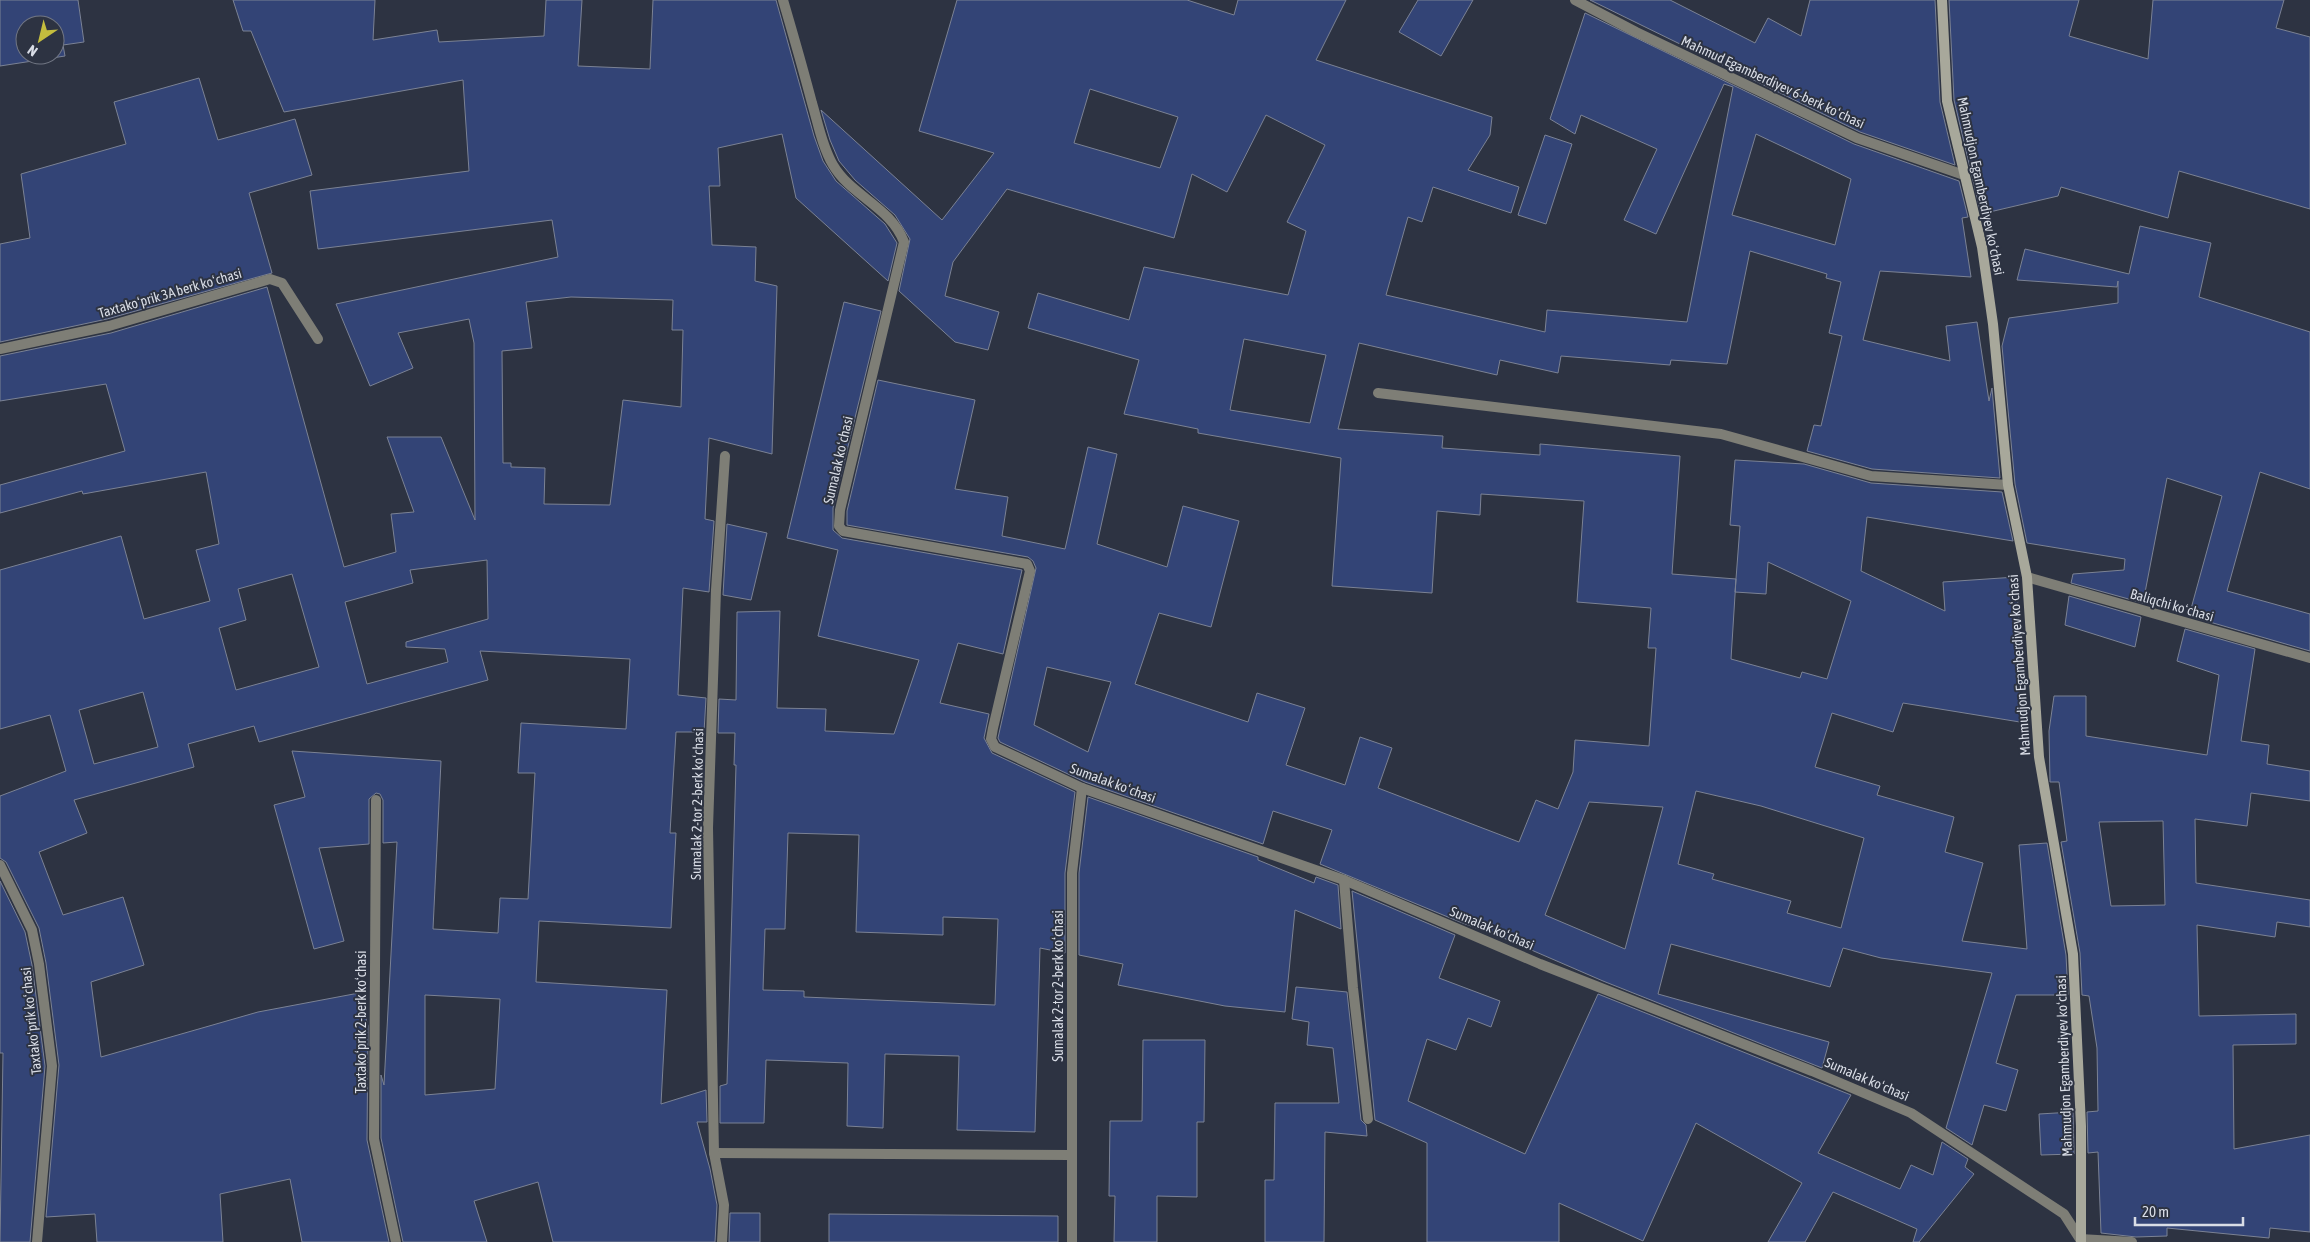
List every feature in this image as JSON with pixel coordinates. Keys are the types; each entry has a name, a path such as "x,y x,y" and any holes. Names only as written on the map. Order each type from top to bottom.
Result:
{"street":[{"name":"Sumalak koʻchasi","path":"783,0 823,141 833,165 848,184 899,228 904,242 840,510 839,526 843,531 881,539 1028,564 1030,571 991,739 995,747 1082,788 1344,880 1540,964 1812,1071 1911,1113 2064,1214 2081,1241"},
{"name":"Mahmud Egamberdiyev 6-berk koʻchasi","path":"1576,0 1636,32 1857,138 1964,175"},
{"name":"Mahmudjon Egamberdiyev koʻchasi","path":"1942,0 1947,101 1982,247 1989,295 2008,485 2027,577 2039,757 2073,954 2082,1126 2081,1241"},
{"name":"Taxtakoʻprik 3A berk koʻchasi","path":"0,349 110,326 270,279 282,283 318,338"},
{"path":"1378,393 1721,434 1871,476 2008,485"},
{"name":"Sumalak 2-tor 2-berk koʻchasi","path":"722,1242 724,1205 714,1153 708,828 716,590 725,456"},
{"name":"Baliqchi koʻchasi","path":"2027,577 2310,658"},
{"name":"Sumalak 2-tor 2-berk koʻchasi","path":"1072,1242 1072,873 1082,788"},
{"name":"Taxtakoʻprik 2-berk koʻchasi","path":"376,800 374,1138 396,1242"},
{"name":"Taxtakoʻprik koʻchasi","path":"0,865 32,930 39,964 52,1066 37,1242"},
{"path":"1344,880 1351,970 1368,1119"},
{"path":"714,1153 1071,1155"},
{"path":"2081,1241 2132,1242"}],"building":[{"path":"0,0 78,0 84,42 65,45 65,15 15,15 15,64 0,66"},
{"path":"233,0 375,0 373,40 437,30 439,42 544,36 546,0 582,0 578,66 650,69 653,0 776,0 814,136 823,161 836,181 885,224 897,243 888,281 796,198 782,134 718,148 720,186 709,186 712,245 756,247 755,281 777,286 772,454 709,438 705,519 714,521 709,592 683,588 678,695 706,698 704,732 676,732 670,833 676,833 671,928 539,921 536,982 667,990 661,1104 706,1090 707,1122 697,1122 710,1169 717,1205 715,1242 553,1242 538,1182 474,1201 487,1242 403,1242 381,1138 381,1075 384,1085 397,842 383,843 383,800 380,794 376,793 369,799 369,844 319,848 344,941 314,949 274,805 305,797 292,751 441,761 433,929 498,933 500,898 528,899 535,773 518,773 521,723 626,729 630,659 480,651 488,680 259,742 254,726 188,744 194,767 74,800 87,833 39,852 63,915 123,897 144,965 91,982 101,1057 258,1012 359,993 368,1026 367,1140 389,1242 302,1242 290,1179 220,1194 223,1242 97,1242 95,1214 46,1217 59,1065 46,963 39,928 6,862 0,858 0,796 66,771 50,715 0,729 0,570 121,536 144,619 210,601 196,550 219,544 206,472 83,494 82,491 0,513 0,485 125,451 106,384 0,401 0,356 111,333 267,287 344,567 396,552 391,514 414,512 387,437 441,437 475,520 474,343 469,319 398,333 413,368 370,386 336,304 558,257 552,220 318,249 310,191 469,171 463,80 284,112 251,31 243,31","holes":["571,297 673,300 672,330 683,330 681,407 623,400 610,505 544,504 545,468 511,467 511,463 503,463 502,351 532,348 526,302","487,560 488,619 406,642 406,647 445,649 448,662 367,684 345,602 413,583 410,570","292,574 319,667 236,690 219,628 246,620 238,589","143,692 158,747 94,764 79,710","425,995 500,999 495,1089 425,1095"]},
{"path":"957,0 1187,0 1234,15 1238,0 1346,0 1316,60 1492,117 1490,135 1468,170 1519,187 1511,213 1433,187 1422,222 1408,217 1386,295 1545,332 1547,310 1687,322 1733,87 1724,84 1656,234 1624,220 1657,149 1581,115 1575,134 1550,119 1585,13 1854,144 1959,181 1968,217 1962,218 1971,277 1880,271 1863,340 1950,361 1946,326 1977,322 1989,401 1992,388 2000,478 1872,469 1807,451 1814,425 1821,426 1842,336 1829,333 1841,282 1826,278 1827,274 1750,251 1727,364 1671,360 1670,365 1561,356 1558,373 1500,360 1497,375 1359,343 1338,429 1443,436 1442,448 1540,455 1540,444 1680,456 1672,574 1736,579 1740,526 1730,525 1735,460 1804,464 1871,483 2002,492 2013,541 1867,517 1861,571 1945,611 1943,582 2016,577 2026,723 1903,703 1893,732 1832,713 1815,767 1880,786 1877,795 1954,817 1945,852 1983,863 1962,941 2027,949 2019,845 2047,843 2066,955 2068,995 2016,995 1996,1063 2018,1070 2006,1111 1984,1105 1972,1145 1946,1128 1992,973 1881,958 1843,948 1830,987 1671,944 1658,994 1829,1042 1822,1068 1603,981 1506,939 1320,864 1332,830 1273,811 1263,844 1085,782 1000,742 998,738 1036,568 1033,561 1028,557 847,525 847,511 878,380 975,400 955,489 1008,497 1002,536 1065,549 1088,447 1117,454 1097,544 1167,567 1183,506 1239,521 1211,627 1159,613 1135,684 1248,722 1257,693 1305,708 1286,765 1345,785 1360,737 1392,748 1378,788 1519,842 1536,800 1558,809 1573,772 1575,740 1649,746 1656,648 1648,648 1651,608 1577,602 1584,501 1481,494 1480,515 1437,511 1432,593 1332,586 1341,458 1198,433 1198,429 1124,414 1139,360 1028,328 1038,293 1129,320 1144,267 1288,295 1306,231 1287,222 1325,145 1266,115 1227,192 1192,174 1174,238 1007,189 953,262 945,296 999,312 988,350 955,342 899,291 910,239 895,215 855,180 839,161 821,110 942,220 994,153 919,131","holes":["1090,89 1178,117 1160,168 1074,143","1756,134 1851,179 1835,245 1732,215","1244,339 1326,355 1310,423 1230,410","1768,562 1851,601 1827,679 1802,672 1800,678 1731,659 1735,592 1766,594","1047,667 1111,682 1088,752 1034,725","1696,791 1761,806 1864,838 1841,928 1787,913 1791,901 1712,879 1714,874 1678,864","1589,802 1663,807 1625,949 1545,915"]},
{"path":"1418,0 1473,0 1441,56 1399,32"},
{"path":"1590,0 1670,0 1755,43 1768,18 1801,36 1810,0 1935,0 1940,102 1955,165 1860,132"},
{"path":"1949,0 2079,0 2069,36 2148,59 2153,0 2284,0 2276,28 2310,37 2310,209 2179,171 2168,218 2061,187 2058,196 1981,214 1954,100"},
{"path":"199,78 218,140 295,119 312,175 249,193 272,273 107,319 0,342 0,244 30,238 21,174 126,144 114,102"},
{"path":"1545,135 1572,144 1546,224 1518,215"},
{"path":"2140,226 2211,243 2199,297 2310,332 2310,489 2260,472 2227,591 2310,614 2310,651 2189,616 2222,496 2167,478 2143,603 2071,583 2073,574 2124,570 2125,559 2027,543 2015,484 2002,346 2009,318 2118,303 2118,281 2117,287 2017,280 2025,249 2129,274"},
{"path":"844,302 881,311 833,508 833,530 842,538 1022,570 1003,654 958,643 940,703 989,714 984,738 992,753 1075,792 1065,873 1065,953 1040,948 1035,1132 957,1130 959,1056 885,1054 883,1128 847,1126 848,1063 766,1060 764,1123 720,1123 720,1086 727,1084 736,765 734,765 735,733 718,733 719,699 736,700 737,612 780,611 777,708 826,709 825,731 894,734 919,660 818,636 838,550 787,538","holes":["788,833 859,835 856,932 943,935 943,917 998,919 995,1005 804,997 804,991 763,990 765,929 785,929"]},
{"path":"727,524 767,533 751,600 723,595"},
{"path":"2069,596 2141,617 2135,647 2065,625"},
{"path":"2185,629 2255,649 2241,741 2269,745 2267,764 2310,771 2310,801 2251,793 2247,826 2195,819 2196,883 2310,900 2310,927 2277,922 2275,937 2197,925 2199,1016 2296,1014 2296,1044 2233,1045 2234,1149 2310,1135 2310,1232 2270,1228 2269,1238 2167,1228 2167,1236 2136,1237 2101,1233 2098,1152 2088,1153 2087,1112 2098,1111 2097,1048 2089,996 2082,995 2080,953 2061,842 2067,841 2059,782 2050,782 2049,731 2054,696 2086,696 2086,736 2207,755 2219,675 2177,661","holes":["2163,821 2165,905 2111,906 2099,822"]},
{"path":"1088,797 1258,857 1258,860 1314,883 1316,877 1338,885 1341,929 1295,910 1285,1012 1225,1006 1118,985 1123,964 1079,955 1079,873"},
{"path":"0,881 25,932 32,965 45,1066 30,1242 0,1242 3,1053 0,1053"},
{"path":"1352,891 1455,935 1439,978 1500,1001 1491,1027 1468,1018 1456,1050 1427,1039 1408,1101 1525,1154 1598,994 1851,1095 1818,1153 1900,1189 1911,1165 1933,1175 1942,1142 1968,1159 1965,1167 1974,1174 1919,1242 1913,1242 1917,1229 1833,1192 1805,1242 1768,1242 1802,1183 1696,1123 1643,1241 1559,1203 1559,1242 1427,1242 1427,1143 1375,1120"},
{"path":"1296,987 1347,992 1361,1120 1366,1125 1367,1136 1325,1132 1324,1242 1265,1242 1265,1180 1274,1180 1275,1103 1339,1103 1333,1048 1307,1045 1309,1022 1292,1019"},
{"path":"1143,1040 1205,1040 1204,1122 1197,1122 1197,1197 1157,1196 1157,1242 1114,1242 1115,1196 1109,1196 1110,1121 1142,1121"},
{"path":"2073,1112 2074,1154 2041,1155 2039,1114"},
{"path":"730,1213 760,1213 760,1242 729,1242"},
{"path":"829,1214 1058,1216 1058,1242 829,1242"}]}
